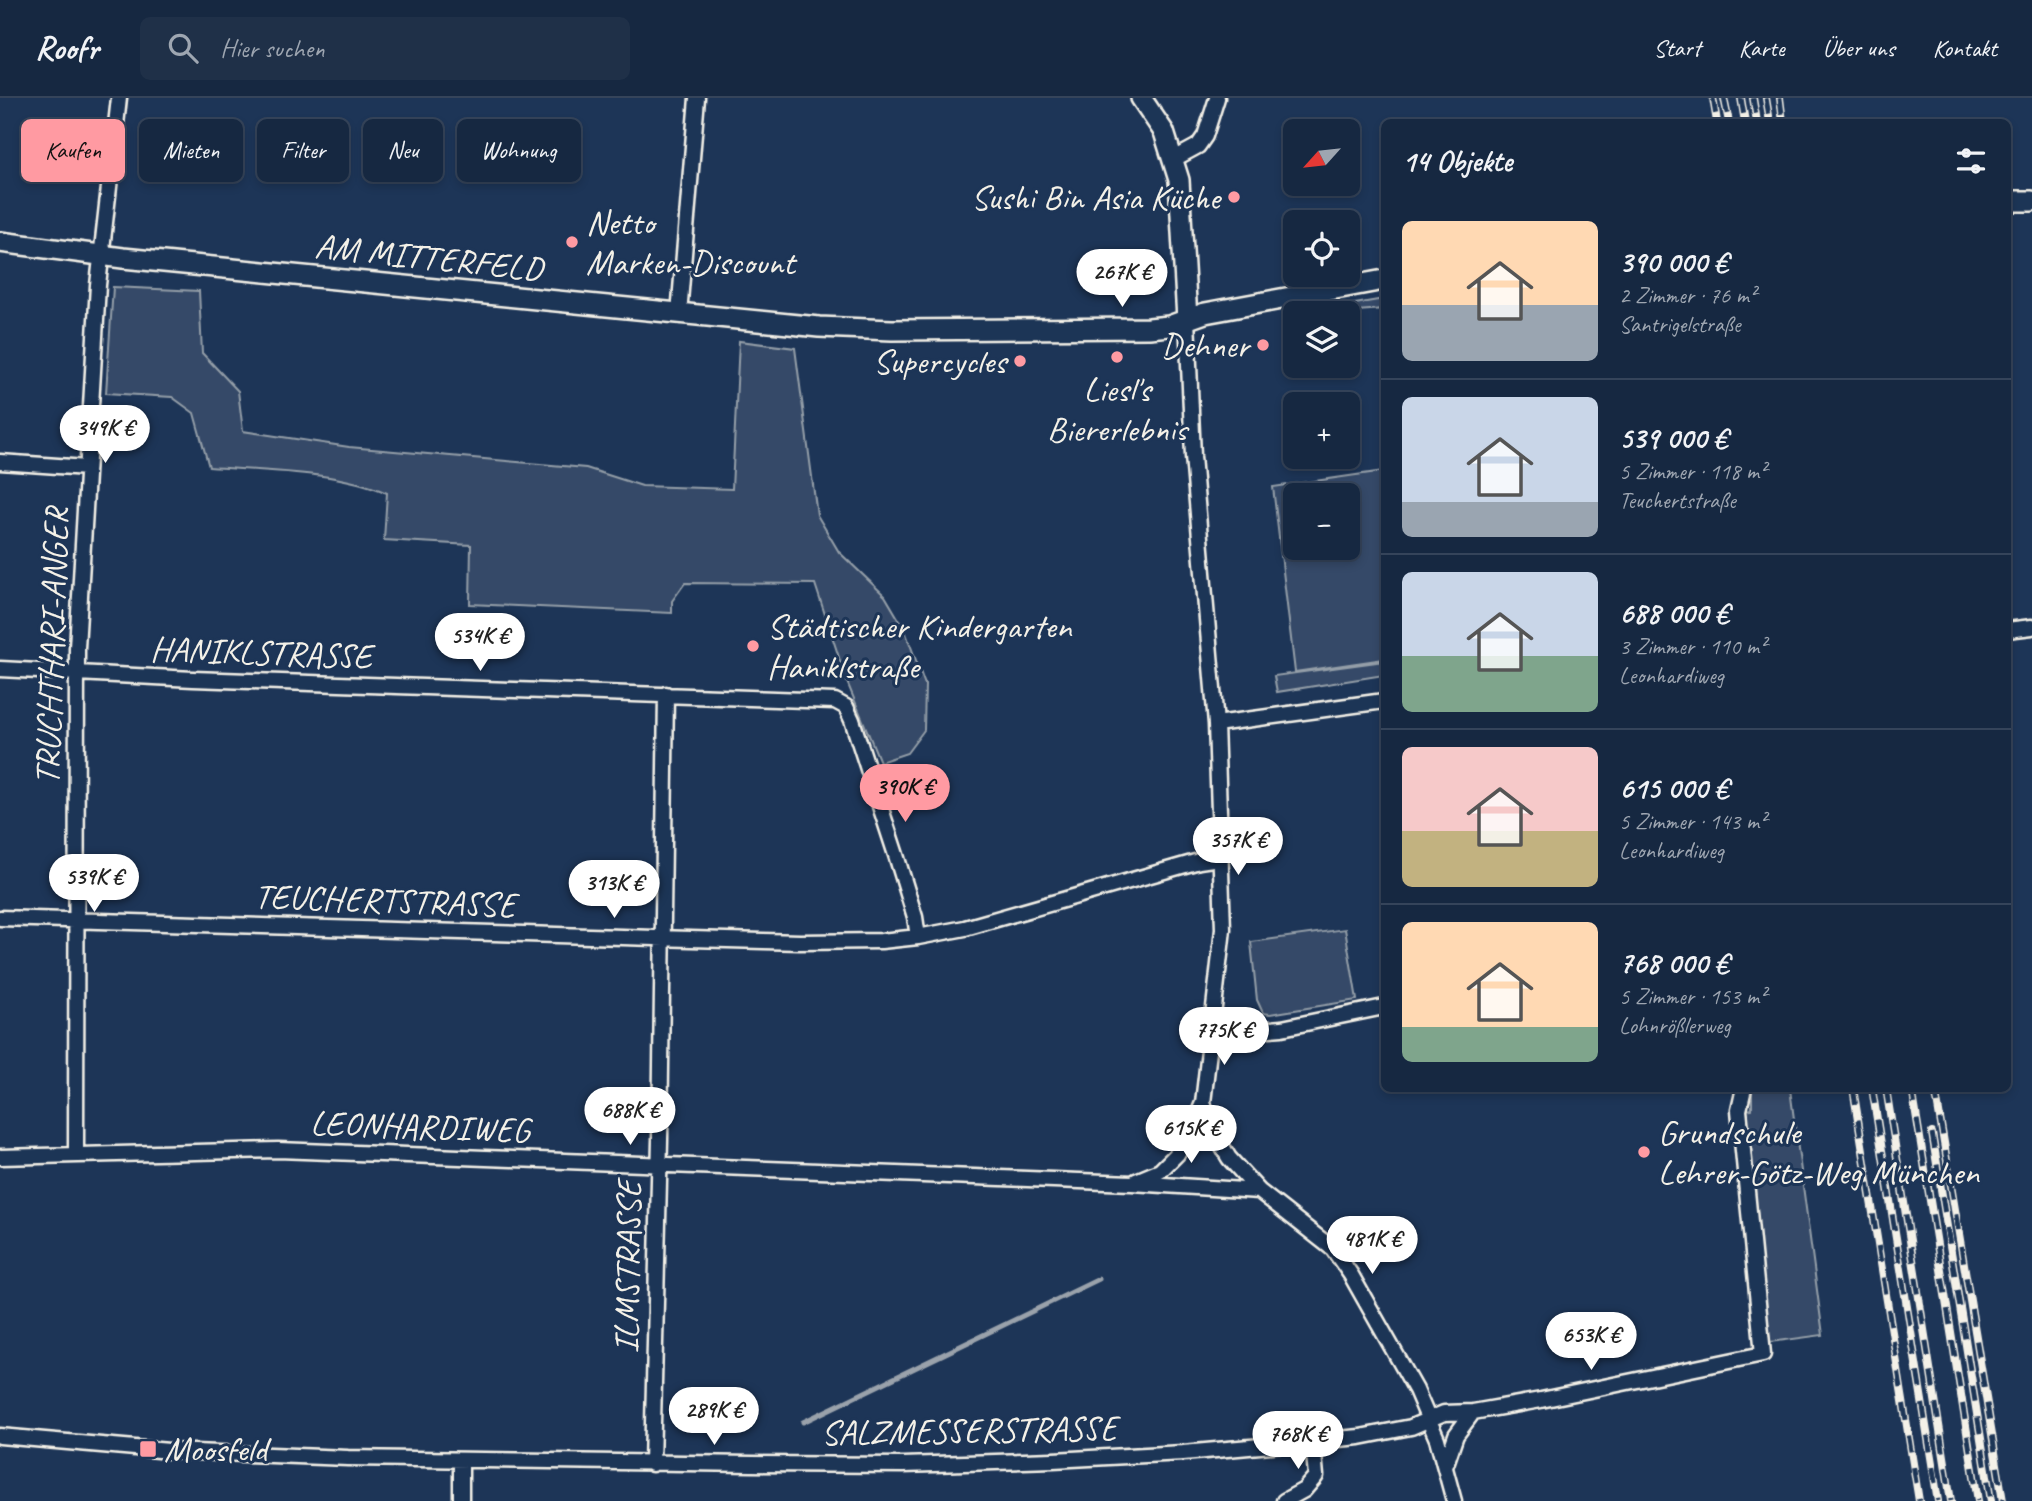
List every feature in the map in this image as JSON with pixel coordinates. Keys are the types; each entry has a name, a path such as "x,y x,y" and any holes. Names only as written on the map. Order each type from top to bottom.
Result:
{"street":[{"name":"TRUCHTHARI-ANGER","path":"76,1155 77,673 87,468 102,255 119,98"},
{"path":"679,314 697,98"},
{"path":"1142,98 1164,132 1179,180 1193,456 1216,724 1223,929 1203,1103 1213,1131 1229,1158 1259,1191 1333,1249 1351,1275 1416,1390 1429,1419 1454,1501"},
{"path":"1174,159 1198,146 1205,136 1217,98"},
{"path":"2011,201 2032,201"},
{"name":"AM MITTERFELD","path":"0,242 102,255 679,314 819,327 892,330 1149,328 1169,326 1205,313 1381,282"},
{"path":"0,463 87,468"},
{"path":"2011,630 2032,627"},
{"name":"HANIKLSTRASSE","path":"0,668 459,690 835,701 846,707 852,720 904,880 918,937"},
{"name":"ILMSTRASSE","path":"652,1464 660,1166 666,694"},
{"path":"1216,724 1381,701"},
{"name":"TEUCHERTSTRASSE","path":"0,918 663,939 881,941 965,928 1199,861 1219,858"},
{"path":"1210,1027 1243,1031 1282,1028 1381,1008"},
{"name":"SALZMESSERSTRASSE","path":"0,1436 169,1451 461,1461 903,1465 1183,1453 1360,1437 1411,1427 1444,1413 1473,1412 1542,1400 1763,1354 1739,1110 1743,1092"},
{"name":"LEONHARDIWEG","path":"1132,1183 1160,1171 1177,1154 1203,1103"},
{"name":"LEONHARDIWEG","path":"0,1157 278,1150 1132,1183 1259,1191"},
{"path":"1445,1466 1456,1435 1473,1412"},
{"path":"1284,1501 1304,1490 1316,1476 1313,1442"},
{"path":"461,1461 461,1501"}],"shaded area":[{"path":"113,287 199,291 202,353 238,391 243,431 349,447 586,468 642,486 732,489 739,341 795,348 817,515 839,552 885,596 904,628 925,685 924,730 907,753 880,762 847,682 815,584 685,583 672,601 672,613 470,604 471,545 384,540 387,493 323,476 209,467 194,413 172,397 106,393"},
{"path":"1381,300 1381,309 1360,311 1360,303"},
{"path":"1381,471 1381,659 1295,672 1273,487 1283,486 1283,560 1360,560 1360,483 1301,483"},
{"path":"1381,661 1381,675 1277,692 1274,676"},
{"path":"1345,929 1357,1000 1263,1013 1257,1000 1251,942"},
{"path":"1752,1092 1790,1092 1823,1335 1771,1342 1767,1337 1746,1110 1752,1109"}],"waterway":[{"path":"803,1422 1099,1279"}],"railway":[{"path":"1713,98 1716,119"},
{"path":"1724,98 1728,119"},
{"path":"1741,98 1744,119"},
{"path":"1753,98 1756,119"},
{"path":"1766,98 1770,119"},
{"path":"1780,98 1783,119"},
{"path":"1854,1092 1919,1501"},
{"path":"1873,1092 1938,1501"},
{"path":"1887,1092 1951,1501"},
{"path":"1913,1092 1978,1501"},
{"path":"1936,1092 2003,1501"},
{"path":"1932,1133 1991,1501"}],"place":[{"name":"Sushi Bin Asia Küche","path":"1234,197"},
{"name":"Netto Marken-Discount","path":"572,242"},
{"name":"Dehner","path":"1263,345"},
{"name":"Liesl's Biererlebnis","path":"1117,357"},
{"name":"Supercycles","path":"1020,361"},
{"name":"Städtischer Kindergarten Haniklstraße","path":"753,646"},
{"name":"Grundschule Lehrer-Götz-Weg München","path":"1644,1152"},
{"name":"Moosfeld","path":"148,1449"}]}
